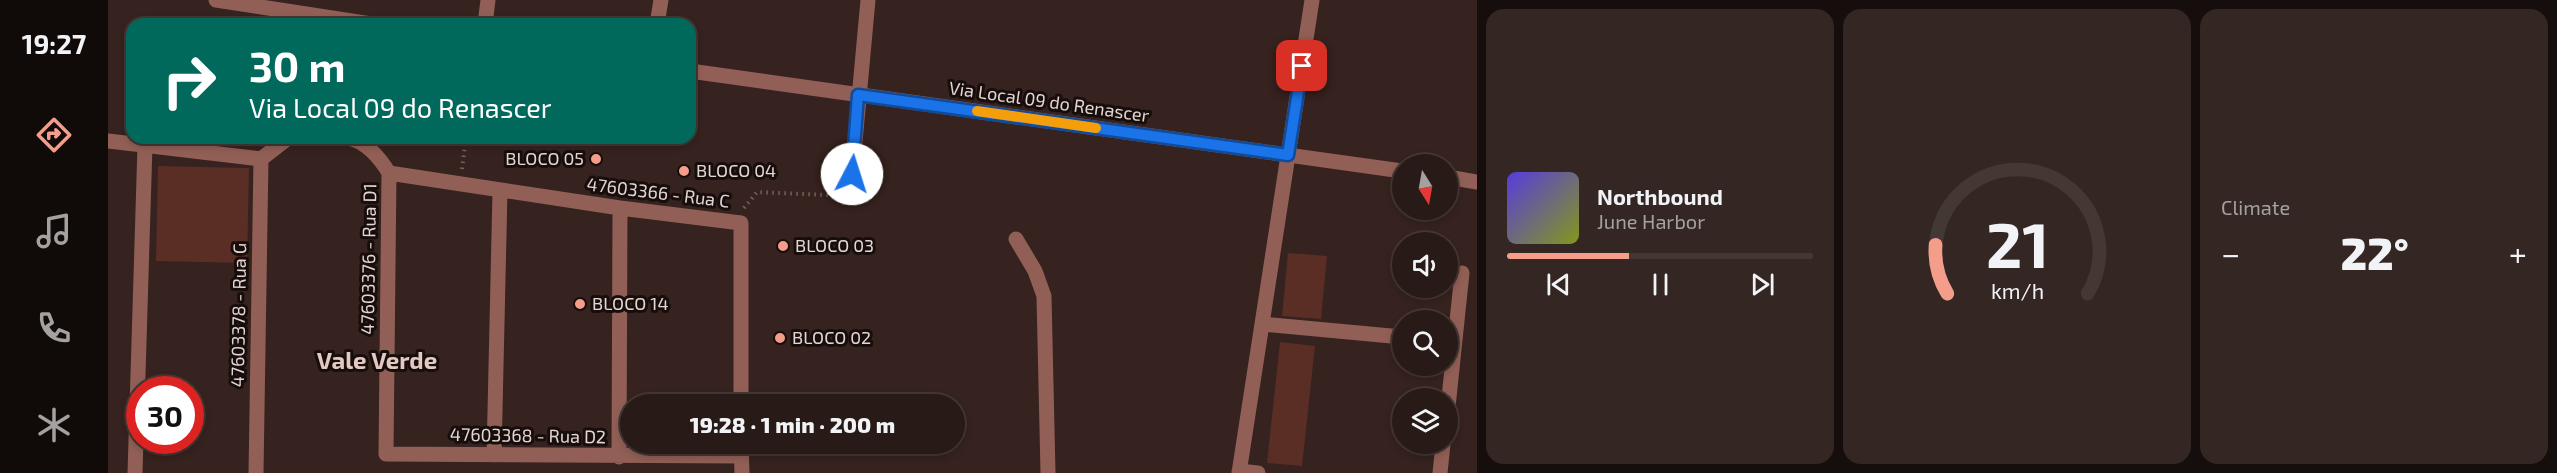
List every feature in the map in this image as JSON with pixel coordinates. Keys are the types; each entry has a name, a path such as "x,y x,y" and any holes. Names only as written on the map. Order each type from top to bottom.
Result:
{"street":[{"path":"216,0 332,18"},
{"path":"486,18 488,0"},
{"path":"658,18 661,0"},
{"path":"852,174 868,0"},
{"path":"1236,472 1262,324 1312,0"},
{"name":"Via Local 09 do Renascer","path":"696,71 1392,170"},
{"path":"108,141 126,143"},
{"path":"136,144 261,159 280,144"},
{"path":"363,144 383,163 389,173"},
{"path":"135,473 145,145"},
{"name":"47603378 - Rua G","path":"256,473 261,159"},
{"name":"47603366 - Rua C","path":"389,173 500,191 741,223 741,394"},
{"name":"47603376 - Rua D1","path":"386,454 389,173"},
{"path":"1458,179 1477,182"},
{"path":"494,455 500,191"},
{"path":"619,457 620,208"},
{"path":"1236,472 1267,236 1277,227"},
{"path":"1016,239 1035,271 1044,296 1048,473"},
{"path":"1456,310 1462,273"},
{"path":"1262,324 1392,336"},
{"name":"47603368 - Rua D2","path":"386,454 619,457 671,454"},
{"path":"741,454 742,473"},
{"path":"1440,473 1442,454"},
{"path":"1236,472 1258,473"}],"path":[{"path":"461,184 465,144"},
{"path":"741,223 746,206 757,192 829,195 840,189 852,174"}],"shaded area":[{"path":"158,166 249,168 247,263 156,261"},
{"path":"1288,253 1327,256 1321,319 1282,316"},
{"path":"1280,342 1315,346 1302,466 1267,463"}],"slow traffic":[{"path":"977,111 1096,128"}],"place":[{"name":"BLOCO 05","path":"596,159"},
{"name":"BLOCO 04","path":"684,171"},
{"name":"BLOCO 03","path":"783,246"},
{"name":"BLOCO 14","path":"580,304"},
{"name":"BLOCO 02","path":"780,338"}],"district":[{"name":"Vale Verde","path":"377,361"}],"route":[{"path":"852,174 858,95 1288,155 1302,66"}]}
